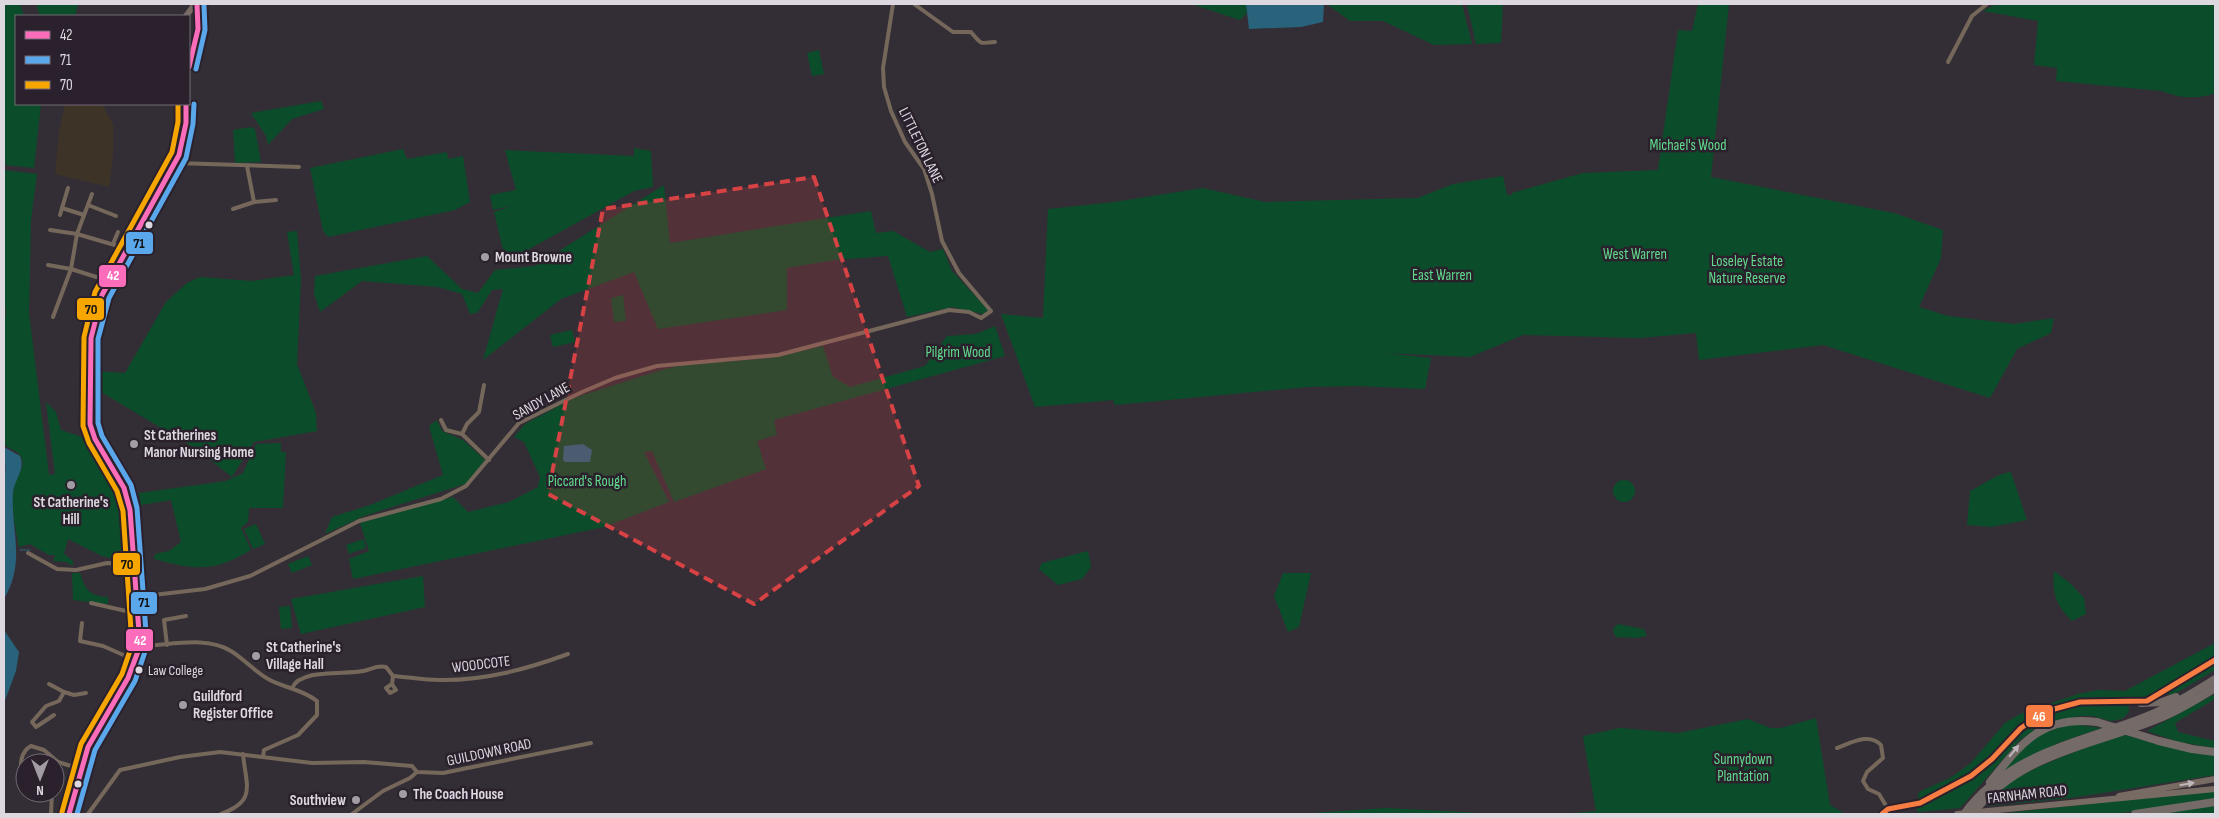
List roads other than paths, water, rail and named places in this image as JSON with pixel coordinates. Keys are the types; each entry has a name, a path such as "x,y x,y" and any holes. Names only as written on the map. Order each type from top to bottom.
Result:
{"highway":[{"path":"2141,703 2169,700 2215,678"},
{"path":"1957,814 2000,778 2039,756 2072,740 2146,716 2177,701 2215,678"},
{"path":"1972,814 1996,788 2040,762 2084,742 2156,720 2215,688"},
{"path":"1972,803 2020,745 2033,734 2050,725 2065,721 2097,722 2159,741 2215,752"},
{"path":"2135,814 2215,802"}],"main road":[{"path":"186,15 196,4"},
{"path":"190,57 197,32 196,4"},
{"path":"190,18 197,20"},
{"path":"190,36 197,32"},
{"path":"70,814 81,769 96,729 137,661 140,646 135,611 136,597 130,510 124,488 95,439 90,424 91,338 97,310 109,281 175,163 184,136 186,105"},
{"name":"FARNHAM ROAD","path":"2105,799 2129,793 2215,779"},
{"name":"FARNHAM ROAD","path":"1957,814 2215,789"}],"street":[{"name":"LITTLETON LANE","path":"893,4 883,68 884,88 891,111 905,142 924,169 932,194 942,242 959,274 991,311"},
{"path":"914,4 953,32 971,32 978,42 982,44 995,42"},
{"path":"1948,62 1972,16 1987,4"},
{"path":"175,163 298,167"},
{"path":"247,166 254,202"},
{"path":"60,216 68,188"},
{"path":"53,317 71,269 77,234 92,194"},
{"path":"233,209 254,202 276,200"},
{"path":"88,205 116,216"},
{"path":"62,208 84,215"},
{"path":"50,230 77,234 116,245 118,232"},
{"path":"48,265 71,269 109,281"},
{"name":"SANDY LANE","path":"136,597 204,589 250,576 359,521 441,499 466,486 519,423 582,392 657,366 778,355 949,310 969,312 981,318 991,311"},
{"path":"462,434 467,424 479,412 484,385"},
{"path":"442,420 446,430 462,434 489,460"},
{"path":"28,553 56,569 72,570 107,563 134,565"},
{"path":"91,603 126,611"},
{"path":"168,645 164,620 186,616"},
{"path":"82,623 80,641 103,646 137,661"},
{"path":"140,646 204,643 216,645 233,652 267,678 317,701 318,715 298,735 264,750 263,757"},
{"name":"WOODCOTE","path":"292,688 298,681 313,675 362,671 379,665 386,667 393,676 440,680 509,673 529,669 568,654"},
{"path":"1882,814 1888,808 1920,803 1971,776 1992,760 2021,728 2051,709 2086,702 2141,703 2151,700 2215,660"},
{"path":"392,684 393,676"},
{"path":"49,684 74,695 86,693"},
{"path":"54,715 36,727 32,722 46,706 59,701 64,692"},
{"path":"1837,748 1867,738 1881,745 1883,758 1867,772 1863,781 1868,789 1879,794 1888,808"},
{"name":"GUILDOWN ROAD","path":"88,814 120,770 180,757 220,752 312,763 364,762 412,766 417,772 442,773 591,743"},
{"path":"23,753 31,746 48,753"},
{"path":"221,814 242,804 247,795 243,754"},
{"path":"65,764 81,769"},
{"path":"352,814 383,791 410,778 417,772"}],"water":[{"path":"1246,4 1324,4 1323,22 1301,27 1249,29"},
{"path":"583,444 592,450 590,462 565,462 563,460 564,446"},
{"path":"4,447 20,456 22,465 13,493 16,559 11,585 4,599 5,467"},
{"path":"4,630 19,652 16,671 4,703"}],"waterway":[{"path":"20,550 30,550"}],"tunnel":[{"path":"126,611 133,611"}],"place":[{"name":"Mount Browne","path":"485,257"},
{"name":"St Catherines Manor Nursing Home","path":"134,444"},
{"name":"St Catherine's Hill","path":"71,485"},
{"name":"St Catherine's Village Hall","path":"256,656"},
{"name":"Law College","path":"139,670"},
{"name":"Guildford Register Office","path":"183,705"},
{"name":"The Coach House","path":"403,794"},
{"name":"Southview","path":"356,800"}],"park label":[{"name":"Michael's Wood","path":"1688,145"},
{"name":"West Warren","path":"1635,254"},
{"name":"Loseley Estate Nature Reserve","path":"1747,270"},
{"name":"East Warren","path":"1442,275"},
{"name":"Pilgrim Wood","path":"958,352"},
{"name":"Piccard's Rough","path":"587,481"},
{"name":"Sunnydown Plantation","path":"1743,768"}]}
